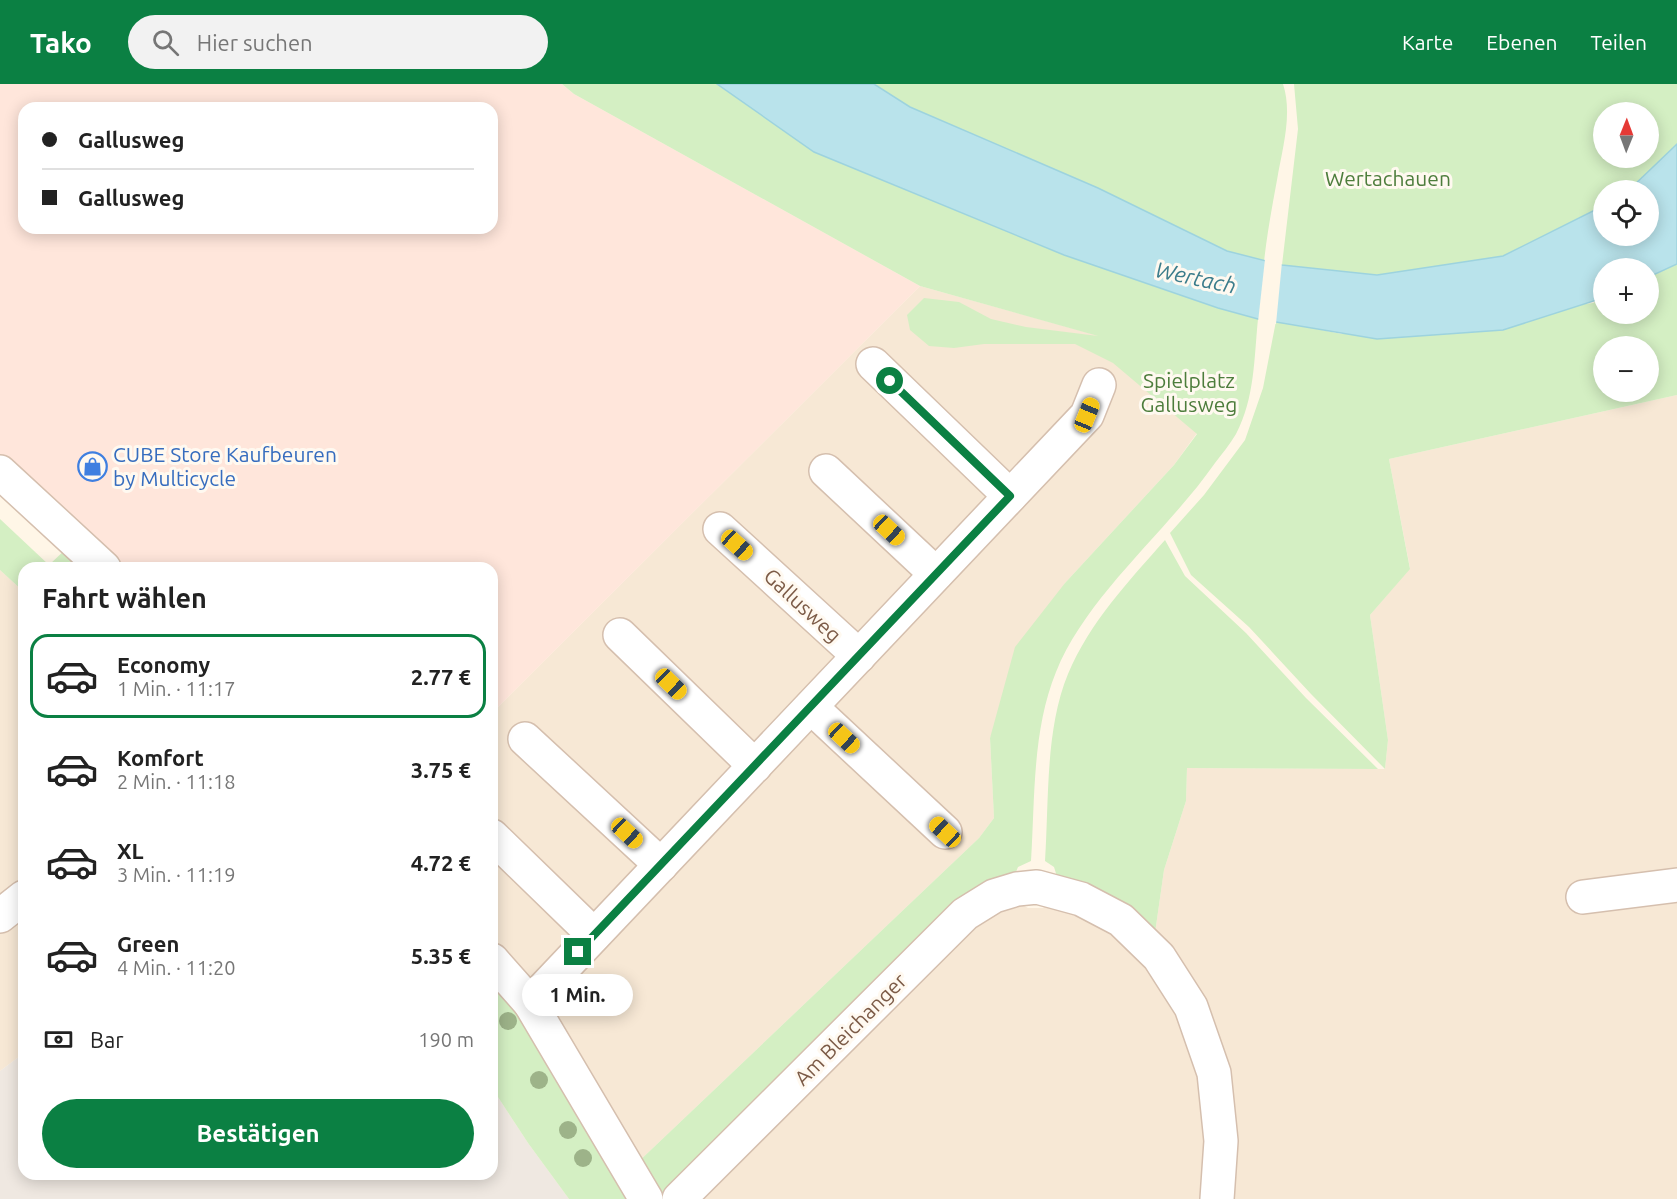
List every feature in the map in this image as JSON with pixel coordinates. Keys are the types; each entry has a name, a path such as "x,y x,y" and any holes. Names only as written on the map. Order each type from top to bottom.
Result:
{"street":[{"path":"873,364 1010,496"},
{"name":"Gallusweg","path":"530,1003 1087,415 1099,385"},
{"path":"826,471 936,574"},
{"path":"0,472 98,562"},
{"name":"Gallusweg","path":"720,529 859,656"},
{"path":"620,635 755,766"},
{"path":"811,707 945,832"},
{"path":"525,739 661,865"},
{"path":"498,842 594,935"},
{"path":"1583,897 1677,885"},
{"name":"Am Bleichanger","path":"679,1199 965,914 994,896 1017,889 1037,887 1081,899 1121,920 1159,957 1191,1007 1214,1073 1221,1141 1217,1199"},
{"path":"0,916 18,902"},
{"path":"498,967 530,1003 646,1199"}],"shaded area":[{"path":"0,84 562,84 574,94 920,286 498,707 498,562 108,562 0,462"},
{"path":"920,286 1103,337 1197,433 1174,465 1065,583 990,738 994,818 979,838 635,1165 498,957 498,707"},
{"path":"1677,395 1677,1199 692,1199 971,919 1014,900 1028,908 1043,908 1056,900 1154,940 1164,870 1186,801 1187,768 1385,769 1388,740 1370,615 1410,568 1389,459 1646,402 1659,402 1659,399"},
{"path":"0,570 18,586 18,1058 0,1071"},
{"path":"18,1058 18,1180 498,1180 498,1097 569,1199 0,1199 0,1071"}],"green space":[{"name":"Spielplatz Gallusweg","path":"562,84 717,84 814,152 1064,255 1218,308 1258,319 1250,392 1236,434 1196,489 1107,590 1070,644 1056,672 1048,695 1039,741 1031,861 1018,867 1013,879 666,1199 654,1199 635,1165 979,838 994,818 990,738 1015,647 1065,583 1174,465 1197,434 1113,363 1075,344 984,344 954,348 929,346 910,330 907,315 924,298 959,302 991,319 1026,327 1098,336 920,286 574,94"},
{"name":"Wertachauen","path":"874,84 1283,84 1287,107 1286,132 1264,262 1227,251 1098,188 910,107"},
{"name":"Wertachauen","path":"1294,84 1677,84 1677,144 1659,161 1659,102 1593,102 1593,168 1652,168 1639,180 1593,180 1593,211 1503,256 1378,275 1282,265 1298,129"},
{"path":"1677,264 1677,395 1659,399 1659,336 1593,336 1593,402 1646,402 1389,459 1410,569 1370,615 1388,740 1385,769 1249,627 1191,575 1170,533 1204,495 1245,440 1263,388 1276,321 1342,334 1593,303 1593,324 1659,324 1659,272"},
{"path":"0,519 46,562 18,562 18,586 0,570"},
{"path":"1165,540 1185,576 1246,633 1306,698 1378,769 1187,768 1186,801 1164,870 1154,940 1059,883 1054,867 1045,861 1049,766 1055,718 1068,674 1087,637 1099,620"},
{"path":"67,548 83,562 52,562"},
{"path":"498,982 635,1199 569,1199 498,1097"}],"water":[{"name":"Wertach","path":"717,84 874,84 910,107 1098,188 1227,251 1282,265 1377,275 1503,256 1593,211 1593,246 1659,246 1659,180 1639,180 1652,168 1659,168 1659,161 1677,144 1677,264 1659,272 1659,258 1593,258 1593,301 1503,330 1377,339 1258,319 1218,308 1064,255 814,152"}],"pier":[{"path":"1265,259 1282,262 1276,324 1258,322"}],"place":[{"name":"CUBE Store Kaufbeuren by Multicycle","path":"92,466"}],"route":[{"path":"578,952 1010,496 890,381"}]}
